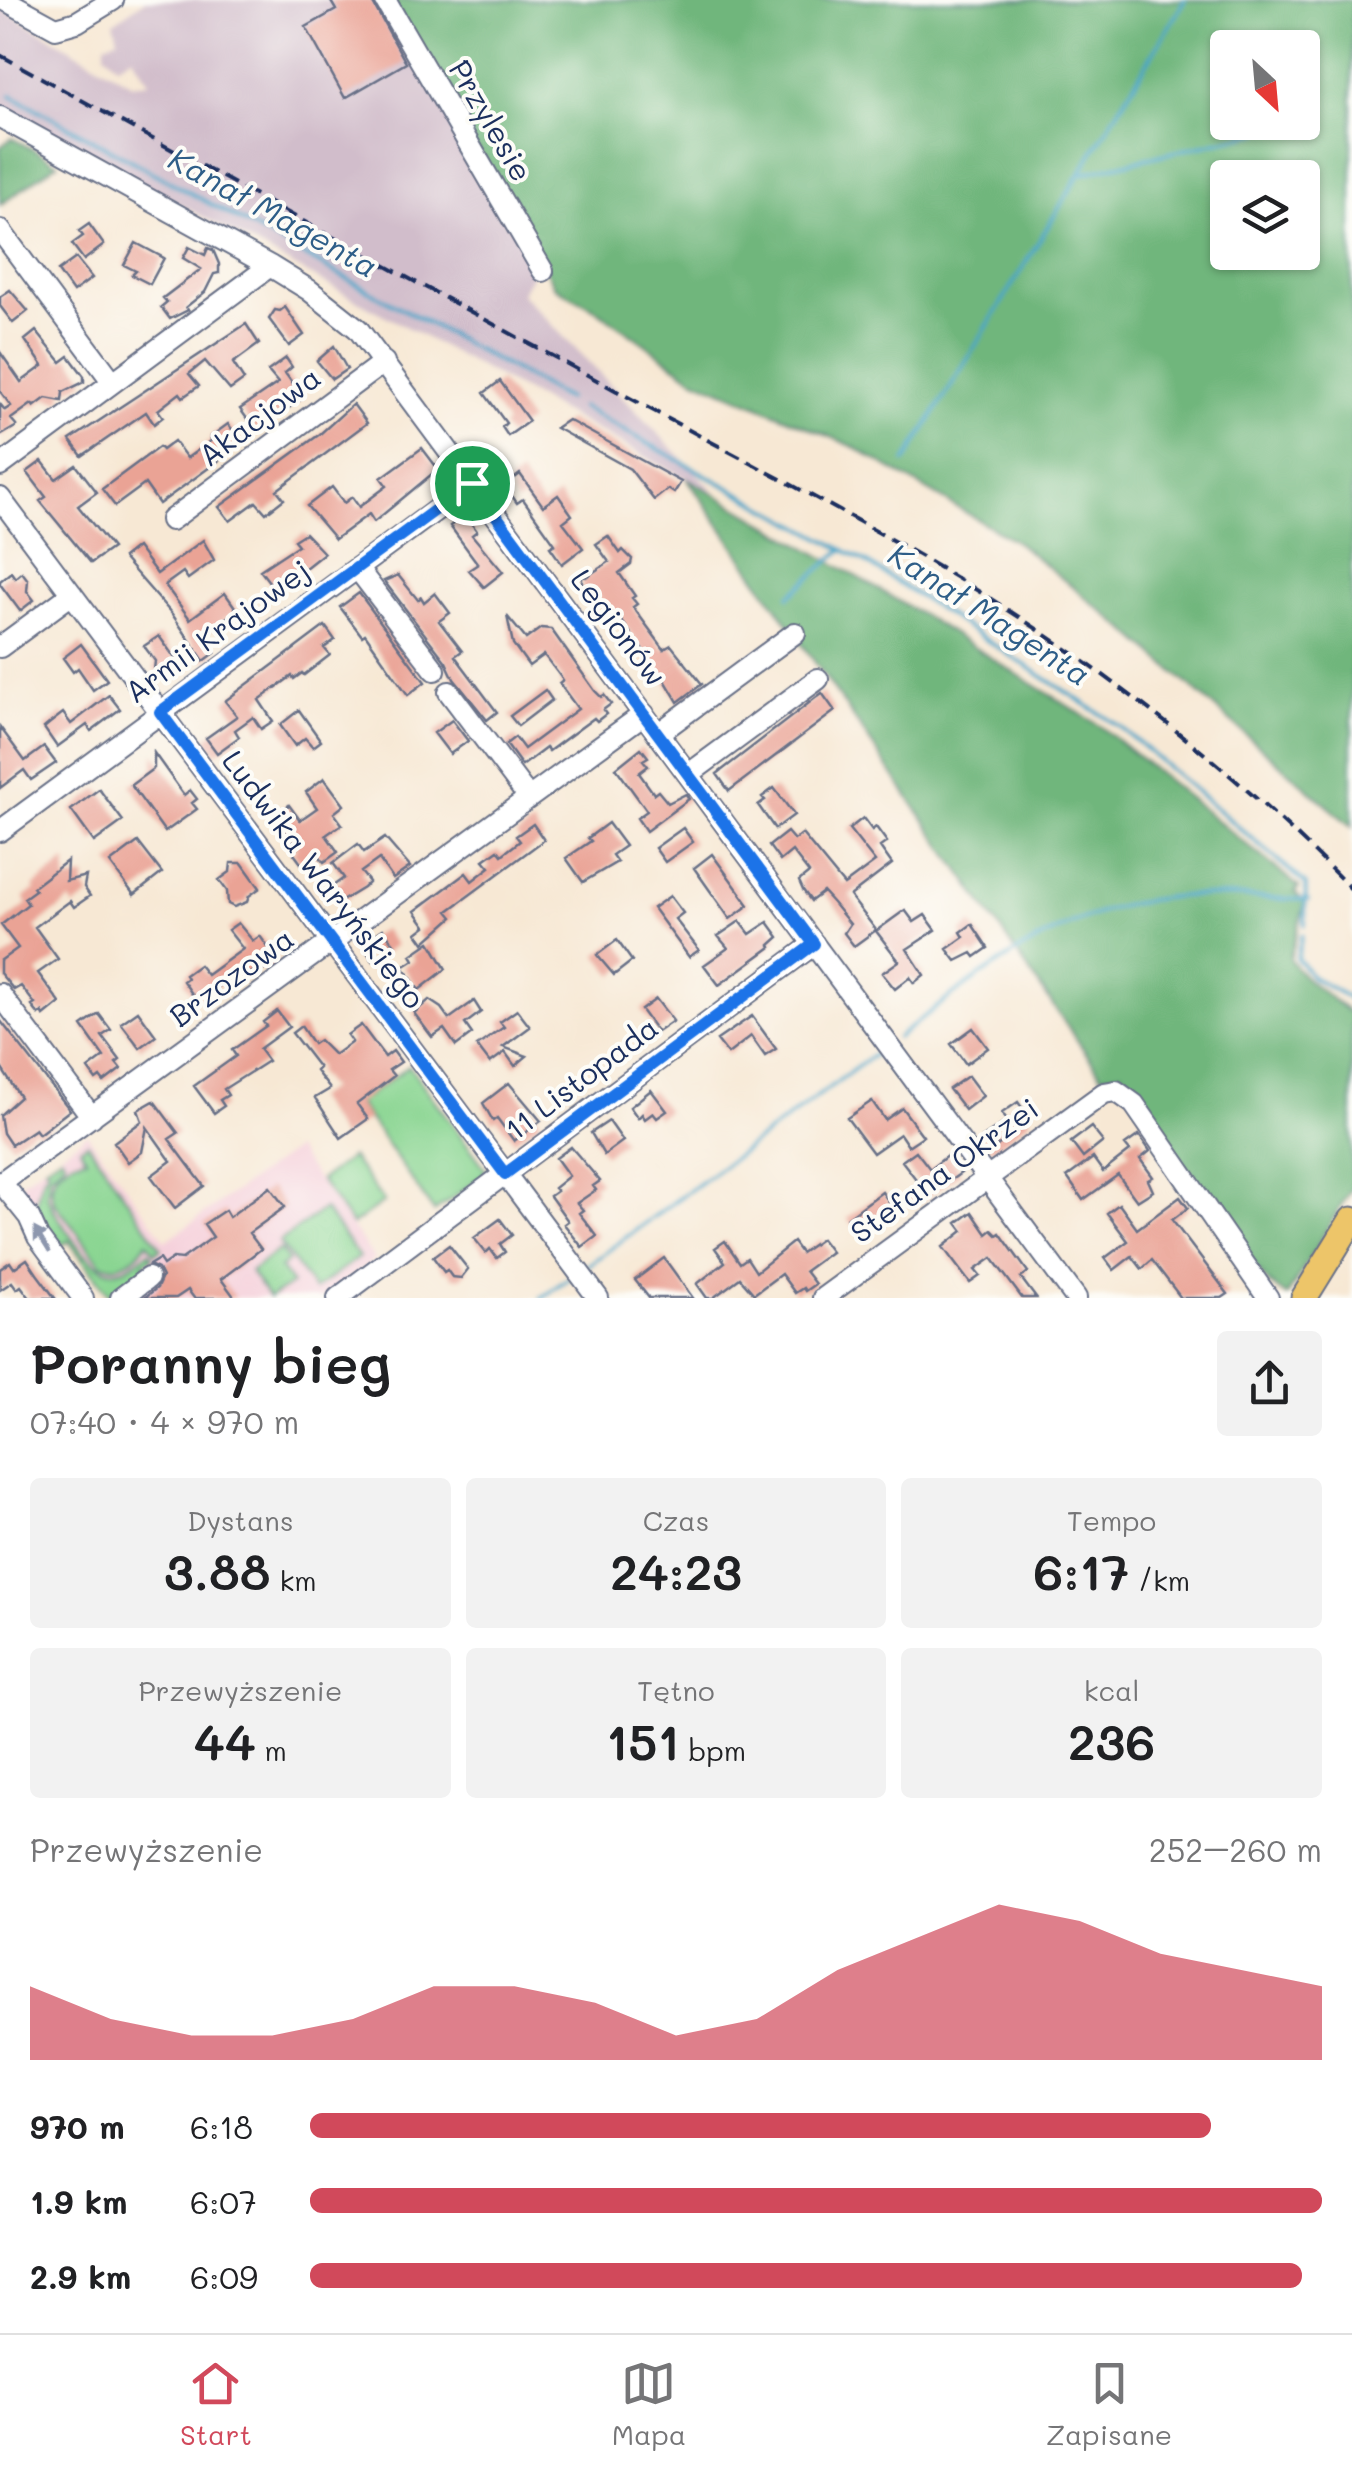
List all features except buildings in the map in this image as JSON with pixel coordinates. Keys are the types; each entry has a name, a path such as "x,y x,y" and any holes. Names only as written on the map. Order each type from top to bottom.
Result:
{"main road":[{"path":"1304,1298 1352,1220"}],"street":[{"path":"5,0 56,28 77,22 113,0"},
{"name":"Przylesie","path":"385,0 543,272"},
{"name":"Legionów","path":"0,118 270,266 309,290 358,329 1076,1298"},
{"path":"0,230 112,381"},
{"path":"0,466 270,266"},
{"name":"Akacjowa","path":"172,520 384,362"},
{"name":"Armii Krajowej","path":"0,831 472,483"},
{"name":"Ludwika Waryńskiego","path":"0,498 598,1298"},
{"path":"357,568 435,670"},
{"path":"0,647 72,594"},
{"path":"658,734 795,633"},
{"path":"689,774 818,679"},
{"path":"448,692 529,798"},
{"name":"Brzozowa","path":"0,1182 644,714"},
{"name":"11 Listopada","path":"338,1298 814,944"},
{"path":"0,994 92,1117"},
{"name":"Stefana Okrzei","path":"822,1298 1104,1093 1116,1091 1134,1104 1268,1298"},
{"path":"0,1182 22,1207 38,1237 83,1298"},
{"path":"121,1298 148,1278"}],"shaded area":[{"path":"145,0 382,0 536,267 521,293 720,497 0,107 0,8 132,84 149,82 132,56 118,65 105,53 105,44 118,38 114,22"},
{"path":"87,1134 166,1241 295,1149 375,1259 321,1298 112,1298 69,1242 62,1246 21,1191 22,1182"}],"green space":[{"path":"391,0 1352,0 1352,827 1126,630 1018,543 850,445 693,378 597,310 555,287"},
{"path":"12,138 58,163 0,205 0,147"},
{"path":"687,478 919,613 1100,726 1299,887 1295,892 1305,903 1290,958 1309,981 1352,1015 1352,1188 1287,1296 1268,1283 1210,1206 1122,1072 1102,1076"},
{"path":"409,1066 485,1168 484,1175 434,1212 358,1103"},
{"path":"88,1143 161,1248 155,1253 147,1242 128,1262 115,1266 101,1264 54,1202 54,1178 63,1167 86,1158 80,1148"},
{"path":"61,1155 65,1161 50,1176 47,1195 65,1229 84,1253 114,1271 128,1267 149,1252 153,1257 144,1264 147,1269 110,1296 69,1241 62,1245 34,1207 48,1170 45,1166"},
{"path":"351,1157 384,1202 352,1225 320,1180"},
{"path":"324,1209 359,1257 314,1290 279,1242"},
{"path":"280,1249 288,1261 280,1268 292,1284 269,1298 250,1272"}],"waterway":[{"path":"905,462 1185,0"},
{"name":"Kanał Magenta","path":"11,95 567,399"},
{"path":"1080,174 1226,140"},
{"name":"Kanał Magenta","path":"581,407 866,562 1119,726 1306,884 1305,925"},
{"path":"789,596 842,550"},
{"path":"897,1038 961,989 1030,944 1105,911 1184,896 1308,900"},
{"name":"Kanał Magenta","path":"1302,935 1297,958 1312,977 1352,1000"},
{"path":"587,1266 879,1051"},
{"path":"541,1298 569,1278"}],"railway":[{"path":"0,55 861,523 991,599 1180,734 1268,809 1352,890"}],"route":[{"path":"472,483 814,944 505,1174 160,712 472,483"}]}
